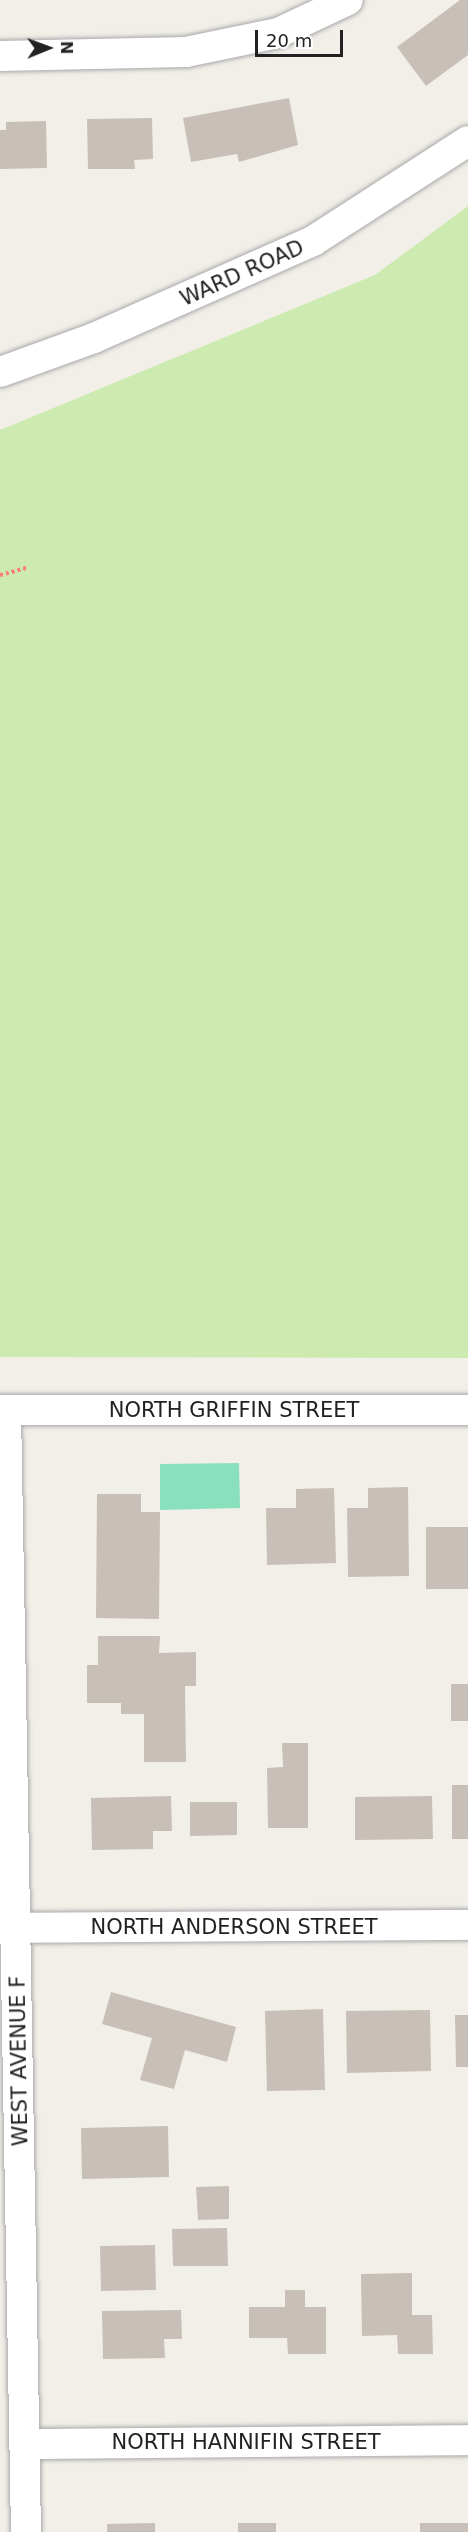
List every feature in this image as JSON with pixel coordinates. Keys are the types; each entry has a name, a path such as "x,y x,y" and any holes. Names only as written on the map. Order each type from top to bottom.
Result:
{"street":[{"path":"0,56 186,52 278,33 348,0"},
{"name":"WARD ROAD","path":"0,372 94,338 313,241 468,141"},
{"name":"NORTH GRIFFIN STREET","path":"3,1410 468,1410"},
{"name":"WEST AVENUE F","path":"3,1410 9,1928 26,2532"},
{"name":"NORTH ANDERSON STREET","path":"9,1928 468,1925"},
{"name":"NORTH HANNIFIN STREET","path":"25,2444 468,2440"}],"path":[{"path":"0,575 27,568"}],"green space":[{"path":"468,206 468,1358 0,1357 0,430 375,275"},
{"path":"239,1463 240,1508 160,1510 160,1464"}],"building":[{"path":"460,0 468,0 468,55 426,86 397,47"},
{"path":"289,98 298,145 239,162 237,154 191,162 183,118"},
{"path":"152,118 153,159 134,160 135,169 88,169 87,119"},
{"path":"46,121 47,168 0,169 0,130 6,130 6,122"},
{"path":"408,1487 409,1576 348,1577 347,1508 368,1508 368,1488"},
{"path":"334,1488 336,1563 267,1565 266,1508 296,1508 296,1489"},
{"path":"97,1494 141,1494 141,1512 160,1512 159,1619 96,1618"},
{"path":"426,1527 468,1527 468,1589 426,1589"},
{"path":"98,1636 160,1636 159,1653 196,1652 196,1686 185,1686 186,1762 144,1762 144,1714 121,1714 121,1703 87,1703 87,1665 98,1665"},
{"path":"451,1684 468,1684 468,1721 451,1721"},
{"path":"282,1743 308,1743 308,1828 268,1828 267,1768 283,1767"},
{"path":"452,1785 468,1785 468,1839 452,1839"},
{"path":"171,1796 172,1831 153,1831 153,1849 92,1850 91,1798"},
{"path":"432,1796 433,1839 355,1840 355,1797"},
{"path":"190,1802 237,1802 237,1835 190,1836"},
{"path":"111,1992 236,2027 227,2062 185,2050 174,2089 140,2080 152,2038 102,2024"},
{"path":"323,2009 325,2090 267,2091 265,2011"},
{"path":"430,2010 431,2071 347,2073 346,2011"},
{"path":"455,2015 468,2015 468,2067 456,2067"},
{"path":"168,2126 169,2177 82,2179 81,2128"},
{"path":"229,2186 229,2219 198,2220 196,2187"},
{"path":"227,2228 228,2266 173,2266 172,2229"},
{"path":"155,2245 156,2290 101,2291 100,2246"},
{"path":"412,2273 412,2315 432,2315 433,2354 398,2354 397,2335 362,2336 361,2274"},
{"path":"285,2290 305,2290 305,2307 326,2307 326,2354 288,2354 287,2338 249,2338 249,2307 285,2307"},
{"path":"181,2310 182,2339 164,2339 165,2358 103,2359 102,2311"},
{"path":"155,2523 155,2532 107,2532 107,2524"},
{"path":"238,2523 276,2523 276,2532 238,2532"},
{"path":"420,2523 468,2523 468,2532 420,2532"}]}
